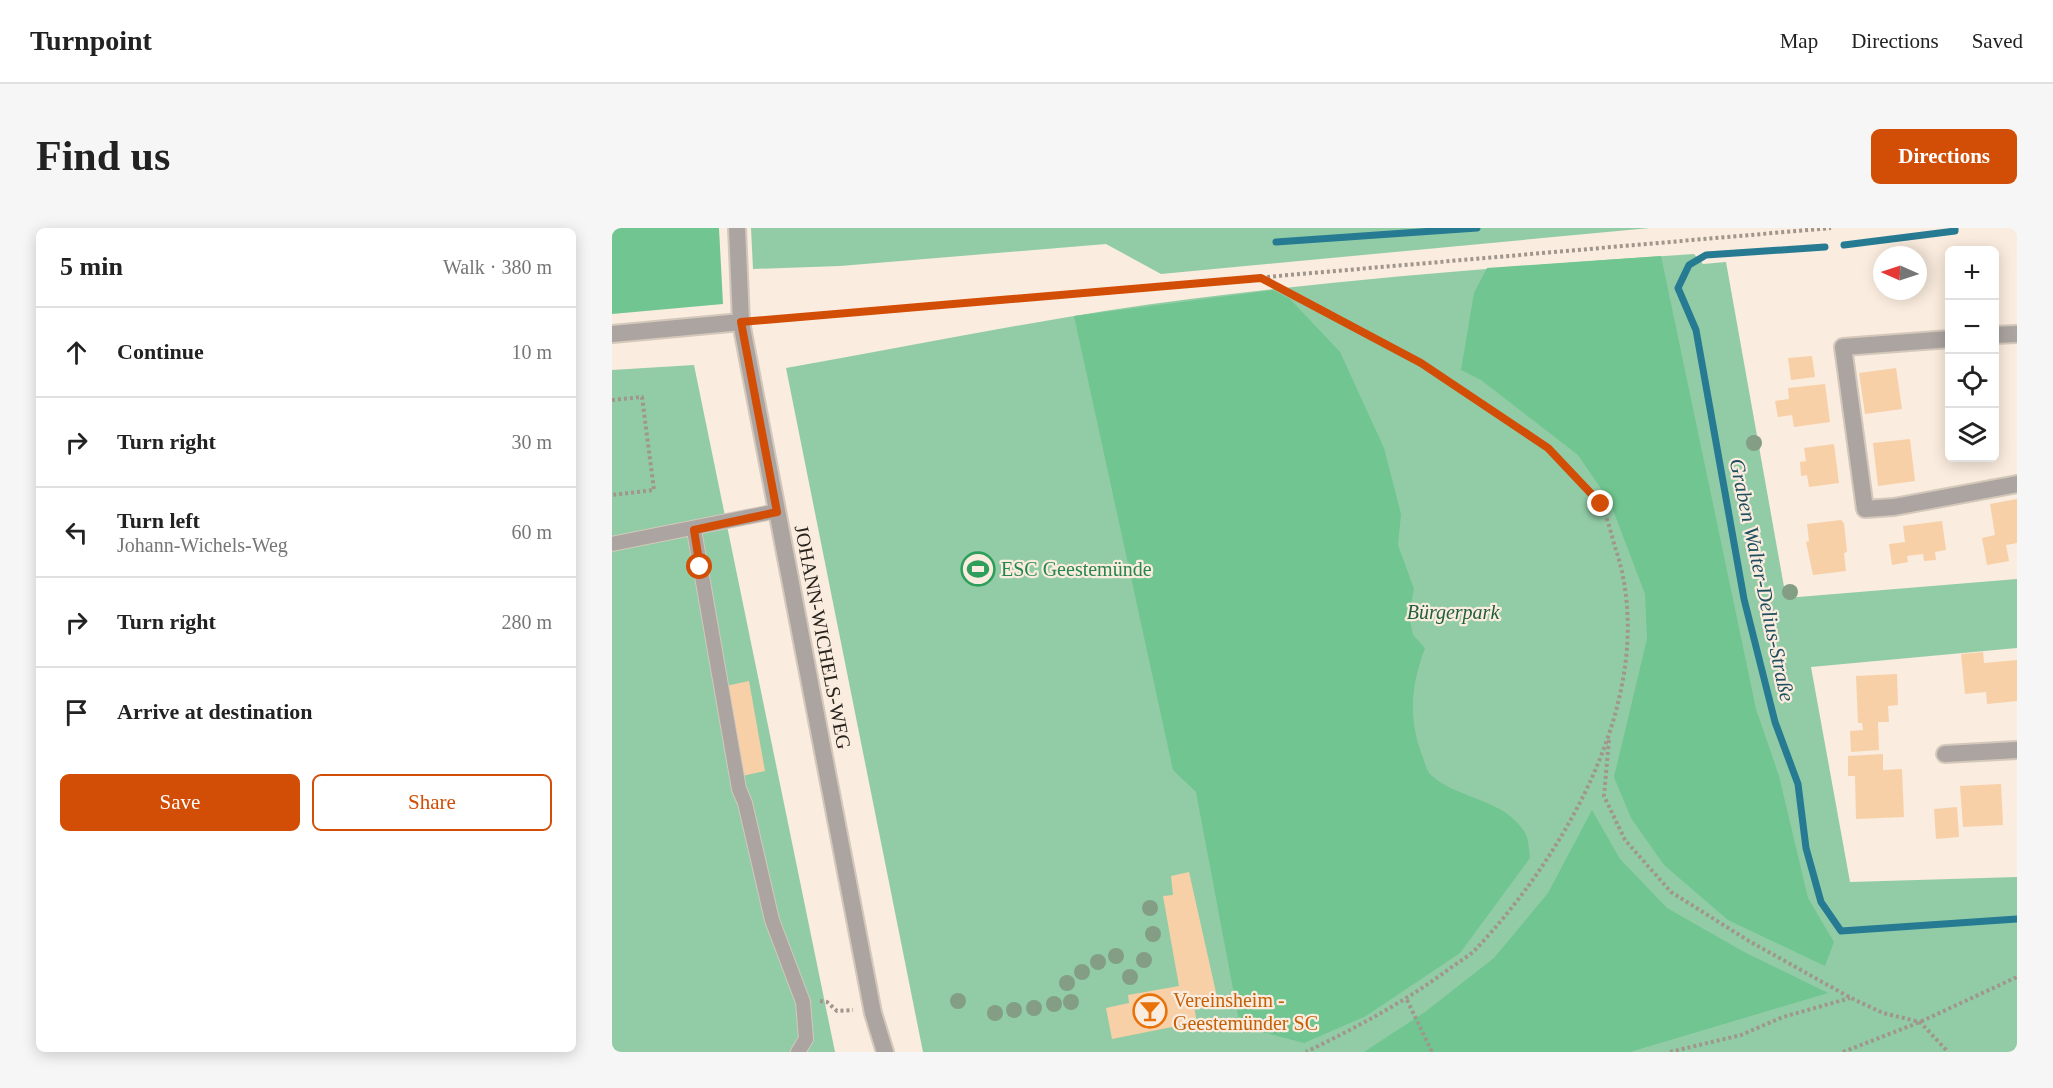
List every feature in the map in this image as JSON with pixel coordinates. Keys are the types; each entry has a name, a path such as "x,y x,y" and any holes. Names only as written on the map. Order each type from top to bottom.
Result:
{"street":[{"name":"JOHANN-WICHELS-WEG","path":"737,228 741,322 873,1012 885,1052"},
{"path":"612,334 741,322"},
{"path":"1999,335 2017,333"},
{"path":"1945,339 1843,347 1865,509 1894,507 2017,484"},
{"path":"1945,754 2017,750"}],"lane":[{"path":"612,544 694,530 777,512"},
{"path":"694,530 739,789 745,803 772,920 803,1002 806,1039 798,1052"}],"path":[{"path":"741,322 1831,228"},
{"path":"1261,278 1312,303 1441,376 1548,448 1601,504 1620,561 1627,599 1628,649 1621,691 1609,737 1588,785 1542,868 1474,950 1407,1000 1306,1052"},
{"path":"612,400 642,397 654,490 612,495"},
{"path":"1609,737 1604,795 1625,840 1671,892 1749,941 1851,998 1883,1013 1920,1022 1948,1052"},
{"path":"1843,1052 1920,1022 2017,977"},
{"path":"1670,1052 1741,1035 1783,1017 1851,998"},
{"path":"1407,1000 1432,1052"},
{"path":"837,1011 862,1010"},
{"path":"1677,1050 1684,1052"}],"green space":[{"path":"612,228 719,228 723,304 612,314"},
{"path":"751,228 1650,228 1161,274 1106,244 840,266 753,269"},
{"name":"Bürgerpark","path":"1694,254 1703,264 1726,262 1786,598 2017,579 2017,648 1811,667 1850,882 2017,877 2017,1052 923,1052 786,368 1038,322 1190,299 1442,273"},
{"path":"1661,256 1756,709 1779,776 1808,898 1834,942 1825,966 1728,920 1664,865 1631,818 1614,777 1647,639 1645,594 1610,502 1578,455 1481,380 1461,370 1474,293 1487,268"},
{"path":"1273,290 1290,299 1340,352 1384,448 1401,514 1398,545 1414,589 1409,615 1413,635 1425,648 1414,688 1413,715 1427,769 1443,784 1493,805 1515,820 1526,834 1530,858 1460,953 1366,1016 1304,1043 1240,1026 1196,792 1173,770 1074,316"},
{"path":"694,365 835,1052 612,1052 612,370"},
{"path":"1592,810 1620,859 1667,908 1746,953 1828,993 1630,1052 1364,1052 1425,1012 1494,958 1548,893"}],"building":[{"path":"1812,356 1815,377 1791,380 1788,358"},
{"path":"1896,368 1902,409 1865,414 1859,373"},
{"path":"1825,384 1830,422 1794,427 1792,415 1778,417 1775,401 1789,399 1788,388"},
{"path":"1910,439 1915,481 1878,486 1873,443"},
{"path":"1834,444 1839,483 1809,487 1807,475 1801,476 1800,462 1806,461 1804,448"},
{"path":"2017,499 2017,543 2006,545 2009,561 1987,565 1982,538 1995,535 1990,504"},
{"path":"1841,520 1844,523 1847,552 1844,553 1846,571 1813,575 1806,542 1809,541 1807,524"},
{"path":"1942,521 1946,550 1935,552 1936,560 1924,561 1923,554 1907,556 1908,562 1892,565 1889,544 1905,542 1903,526"},
{"path":"1983,652 1984,663 2017,660 2017,701 1987,704 1986,692 1965,694 1961,654"},
{"path":"1897,674 1898,705 1888,706 1889,722 1878,722 1879,750 1851,752 1850,731 1863,730 1862,723 1858,723 1856,676"},
{"path":"749,681 765,771 742,776 726,686"},
{"path":"1883,754 1883,770 1902,769 1904,817 1856,819 1855,776 1848,776 1848,756"},
{"path":"2001,784 2003,825 1963,827 1960,786"},
{"path":"1957,807 1959,837 1936,839 1934,809"},
{"path":"1189,872 1217,997 1193,1002 1197,1022 1112,1039 1106,1008 1129,1003 1128,995 1179,986 1163,896 1173,895 1171,876"}],"waterway":[{"path":"1276,242 1477,228"},
{"name":"Graben Walter-Delius-Straße","path":"1844,245 1955,231 1955,228"},
{"name":"Graben Walter-Delius-Straße","path":"1825,247 1706,255 1689,265 1678,288 1696,330 1744,599 1775,722 1798,784 1806,848 1821,902 1841,931 2017,919"}],"place":[{"name":"ESC Geestemünde","path":"978,569"},
{"name":"Vereinsheim - Geestemünder SC","path":"1150,1011"}],"route":[{"path":"700,567 694,530 777,512 741,322 1261,278 1421,363 1548,448 1601,504"}]}
